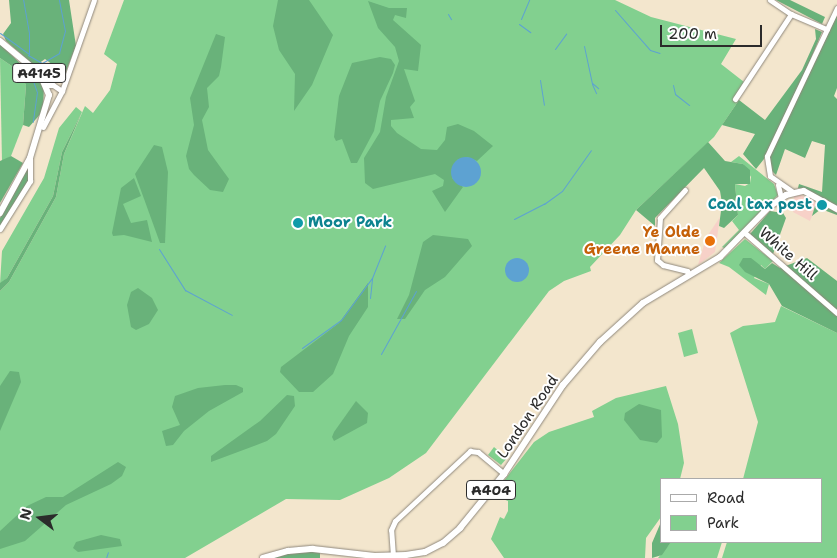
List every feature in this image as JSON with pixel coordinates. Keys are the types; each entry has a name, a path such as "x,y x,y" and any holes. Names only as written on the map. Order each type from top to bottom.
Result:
{"main road":[{"name":"A4145","path":"0,41 40,74 47,85 48,102 30,158 0,212"},
{"path":"793,192 804,191 837,209"},
{"name":"A404","path":"781,198 793,192"},
{"name":"London Road","path":"263,558 288,551 313,549 393,556 425,552 448,540 504,474 553,398 600,342 653,295 720,257 781,198"}],"street":[{"path":"43,127 62,91 94,0"},
{"path":"770,0 791,14 827,30"},
{"path":"781,198 778,185 768,172 767,156 837,8"},
{"path":"735,99 791,14"},
{"path":"47,85 53,85 62,91"},
{"path":"0,230 30,181 30,158"},
{"path":"778,185 793,192"},
{"path":"685,190 660,218 657,260 663,265 687,271 689,275"},
{"name":"White Hill","path":"745,233 837,313"},
{"path":"393,556 391,530 395,521 470,451 478,452 504,474"}],"shaded area":[{"path":"799,194 817,203 810,221 793,212 794,195"},
{"path":"720,217 715,252 698,265 706,238"}],"green space":[{"path":"9,0 69,0 76,46 65,74 45,59 35,66 6,41 3,34 11,23"},
{"path":"124,0 615,0 651,17 736,39 721,64 744,82 735,96 739,100 714,137 636,210 620,235 590,267 591,271 564,281 549,291 426,453 389,478 340,500 286,499 185,558 0,558 0,291 9,282 56,197 64,154 85,106 93,113 110,90 117,64 104,54"},
{"path":"278,0 309,0 333,35 312,85 294,111 295,74 279,50 273,26"},
{"path":"776,0 790,0 825,17 822,24"},
{"path":"368,1 389,8 407,8 406,18 395,15 393,20 421,45 418,71 404,69 415,101 410,107 414,118 391,120 391,126 397,133 421,149 437,150 445,140 447,127 458,124 474,131 493,146 477,161 467,157 457,160 452,178 463,187 445,212 432,191 443,186 444,180 435,174 373,189 365,183 364,158 380,132 386,97 399,61 395,47 378,28"},
{"path":"837,15 837,88 834,96 837,99 837,215 821,209 812,216 818,196 798,188 799,184 822,192 825,145 812,141 805,158 785,149 776,175 769,168 770,156"},
{"path":"815,29 822,32 807,68 764,159 756,169 743,154 755,134 722,125 739,100 765,120 802,70 816,39"},
{"path":"216,34 225,37 221,67 219,76 207,88 209,107 202,120 208,150 229,179 223,192 210,190 194,175 189,169 186,156 194,125 190,98"},
{"path":"0,44 44,86 43,111 29,127 23,125 26,85 19,71 0,58"},
{"path":"380,57 391,59 395,65 393,73 380,101 374,131 357,163 351,163 342,139 336,141 334,137 339,96 352,63"},
{"path":"0,58 19,71 26,85 23,125 11,156 2,162"},
{"path":"76,107 82,112 62,152 53,196 7,278 0,284 2,251 44,178 59,128"},
{"path":"82,112 64,154 56,197 9,282 0,291 0,283 7,278 53,196 62,152"},
{"path":"708,142 725,161 743,164 750,170 750,184 735,184 738,215 724,228 719,226 722,203 720,191 704,168 655,218 655,226 636,210"},
{"path":"154,145 162,147 168,172 165,243 160,243 135,174"},
{"path":"11,156 23,163 0,203 0,161"},
{"path":"739,156 774,184 778,195 726,249 722,247 739,230 732,221 738,215 735,184 745,186 750,183 751,177 743,164 731,162"},
{"path":"30,163 30,181 0,228 0,218"},
{"path":"134,178 141,196 123,204 131,223 147,220 152,242 124,235 113,236 112,233 121,188"},
{"path":"770,211 783,213 786,218 773,254 750,234"},
{"path":"433,235 468,239 472,246 445,277 425,290 405,319 397,319 409,295 423,242"},
{"path":"745,239 773,261 765,269 761,265 754,278 769,284 766,295 729,267 719,263"},
{"path":"743,258 751,258 765,269 772,263 780,268 807,258 837,281 837,333 782,306 769,284 745,272 739,265"},
{"path":"368,283 368,307 349,336 333,374 313,392 299,392 280,372 281,367 339,323"},
{"path":"138,288 152,298 158,310 149,324 136,330 131,327 127,305 131,292"},
{"path":"781,306 837,333 837,558 722,558 727,543 822,543 822,478 743,478 758,422 730,333 743,326 775,322"},
{"path":"692,329 698,353 684,357 678,333"},
{"path":"10,371 19,372 21,382 0,431 0,386"},
{"path":"236,385 243,388 243,392 209,411 184,431 173,445 166,446 162,431 180,425 172,407 175,396 198,388"},
{"path":"666,386 678,424 684,463 680,478 660,478 660,518 646,538 645,558 504,558 491,539 500,517 504,519 508,511 508,501 493,495 534,442 549,432 594,417 592,411 616,398"},
{"path":"287,395 294,396 295,406 276,434 267,441 211,462 211,456 260,421"},
{"path":"356,401 368,413 367,423 334,441 332,437 334,432"},
{"path":"639,404 661,410 662,437 657,443 640,440 624,420 625,413"},
{"path":"494,447 507,458 501,465 488,455"},
{"path":"118,462 126,467 122,476 111,484 66,505 25,541 0,549 0,531 27,506 46,497 63,497"},
{"path":"660,524 660,543 670,543 662,555 652,558 652,543"},
{"path":"101,535 120,539 122,546 78,552 73,548 76,542"},
{"path":"670,543 722,543 717,558 658,558"},
{"path":"320,551 320,558 271,558 284,554"}],"water":[{"path":"466,157 477,161 481,172 477,183 466,187 455,183 451,172 455,161"},
{"path":"517,258 526,261 529,270 526,279 517,282 508,279 505,270 508,261"}],"waterway":[{"path":"0,33 29,54 29,33 23,0"},
{"path":"28,55 42,63 59,53 65,31 59,0"},
{"path":"521,19 529,0"},
{"path":"615,10 650,50 660,53"},
{"path":"448,14 451,19"},
{"path":"519,24 530,32"},
{"path":"555,49 566,34"},
{"path":"584,46 592,83 598,88"},
{"path":"30,72 37,92 33,122"},
{"path":"540,80 544,105"},
{"path":"592,84 596,93"},
{"path":"673,85 675,94 689,105"},
{"path":"514,219 544,204 562,191 591,150"},
{"path":"370,298 372,278 385,245"},
{"path":"159,249 185,290 232,315"},
{"path":"302,348 341,320 372,278"},
{"path":"381,354 416,291"},
{"path":"106,558 108,552"}],"place":[{"name":"Coal tax post","path":"822,205"},
{"name":"Moor Park","path":"298,223"},
{"name":"Ye Olde Greene Manne","path":"710,241"}]}
